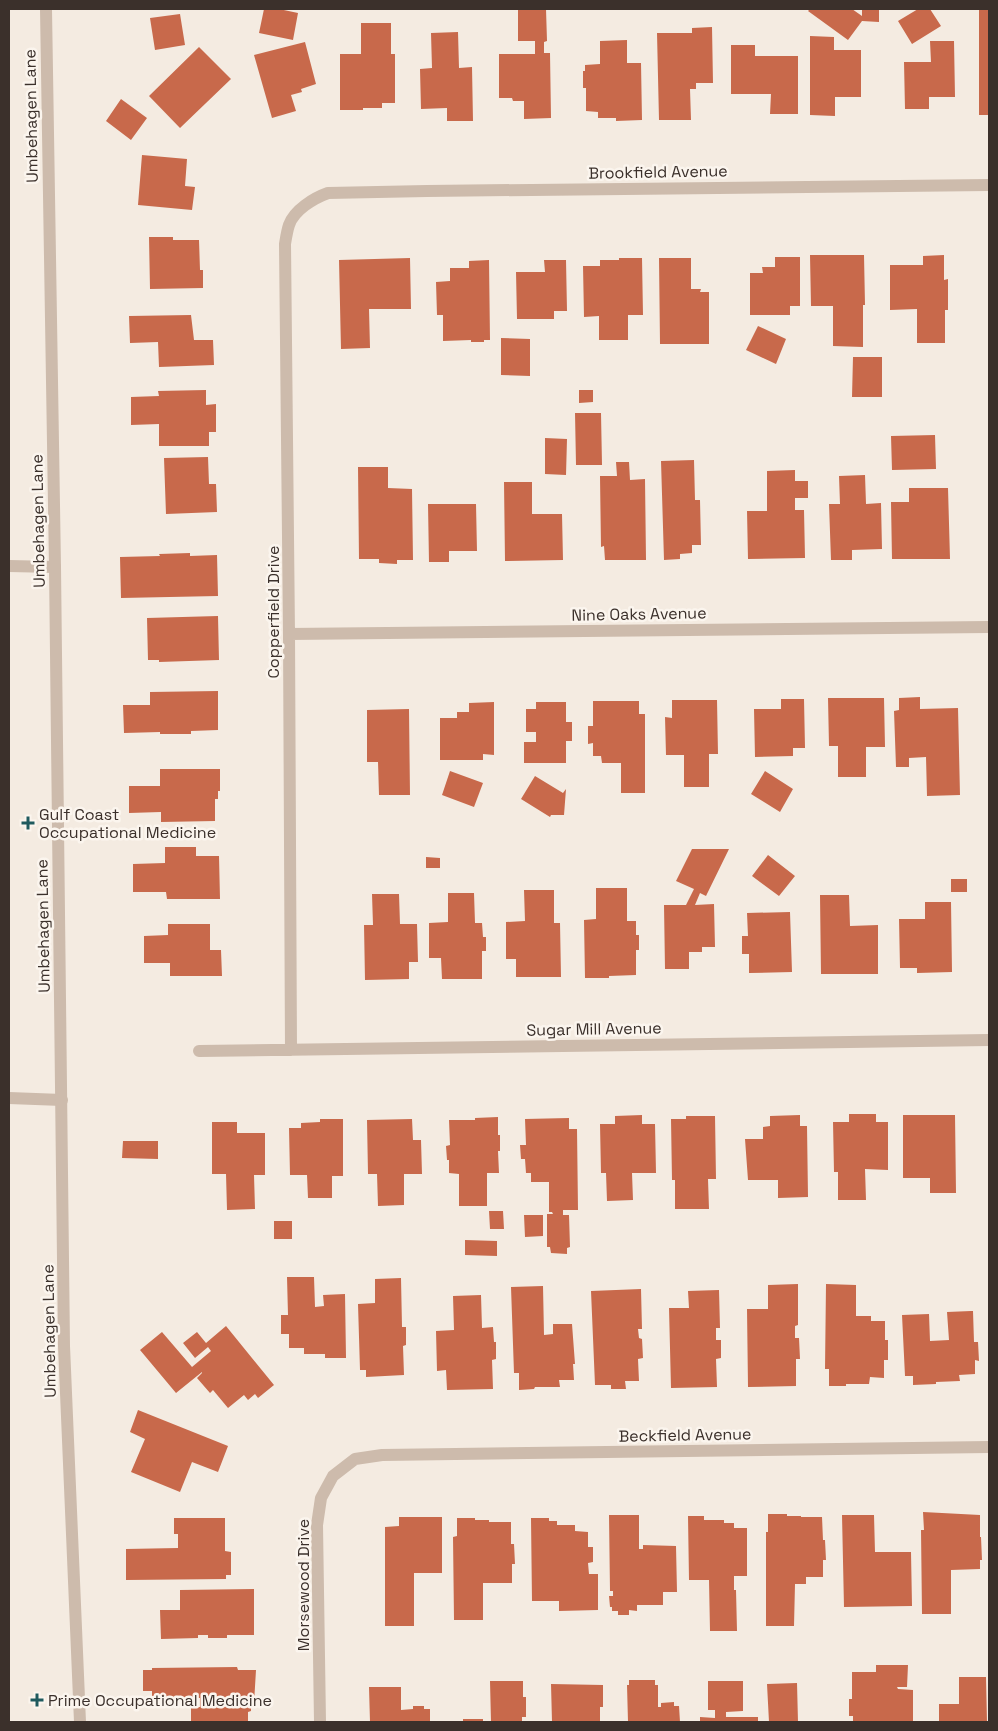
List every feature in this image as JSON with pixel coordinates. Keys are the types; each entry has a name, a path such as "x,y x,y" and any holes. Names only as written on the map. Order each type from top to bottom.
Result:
{"street":[{"name":"Umbehagen Lane","path":"46,9 64,1346 80,1722"},
{"name":"Brookfield Avenue","path":"328,193 989,185"},
{"name":"Copperfield Drive","path":"291,1050 285,244 289,224 302,208 315,198 328,193"},
{"path":"9,566 55,567"},
{"name":"Nine Oaks Avenue","path":"289,634 989,627"},
{"name":"Sugar Mill Avenue","path":"199,1051 989,1040"},
{"path":"9,1098 62,1100"},
{"name":"Beckfield Avenue","path":"382,1455 989,1447"},
{"name":"Morsewood Drive","path":"320,1722 317,1525 322,1498 333,1476 355,1459 382,1455"}],"building":[{"path":"264,9 279,9 298,13 293,40 259,33"},
{"path":"518,9 546,9 547,41 544,42 544,53 550,53 551,118 524,119 524,101 513,101 512,98 499,98 499,54 535,54 535,41 518,41"},
{"path":"810,9 852,9 862,16 862,9 879,9 879,22 862,21 848,40 808,11"},
{"path":"918,9 930,9 941,26 912,44 898,21"},
{"path":"979,9 989,9 989,115 979,115"},
{"path":"180,14 185,45 155,50 150,18"},
{"path":"361,23 391,23 391,54 395,54 395,103 382,103 382,108 340,110 340,54 361,54"},
{"path":"712,27 713,83 696,83 696,89 690,89 691,120 659,120 657,33 692,33 692,28"},
{"path":"458,32 459,68 472,67 473,121 447,121 447,108 421,109 420,69 432,68 431,33"},
{"path":"810,36 834,37 834,50 861,50 861,97 835,97 835,116 810,115"},
{"path":"627,40 627,63 641,63 642,120 616,121 616,118 598,118 598,112 586,111 586,88 583,88 585,65 600,64 600,41"},
{"path":"930,41 954,41 955,97 929,97 929,109 905,109 904,62 931,62"},
{"path":"305,42 316,84 301,89 302,92 291,95 296,111 272,118 254,55"},
{"path":"731,45 755,45 755,56 798,56 798,114 770,114 771,94 731,94"},
{"path":"199,47 231,79 180,128 149,96"},
{"path":"121,99 147,118 131,140 106,121"},
{"path":"142,155 187,159 185,186 195,187 192,210 138,205"},
{"path":"149,237 173,237 173,240 199,240 203,288 150,289"},
{"path":"810,255 864,255 865,305 863,305 863,347 833,346 833,306 811,306"},
{"path":"944,255 944,280 948,279 948,310 945,310 945,343 917,343 917,309 890,310 890,265 923,265 923,256"},
{"path":"775,257 800,257 800,306 790,306 790,315 750,315 750,273 763,273 762,267 775,267"},
{"path":"410,258 411,309 369,309 370,348 341,349 339,260"},
{"path":"619,258 642,258 643,315 628,315 628,340 599,340 599,316 584,317 583,266 600,266 600,260 619,260"},
{"path":"659,258 691,258 691,289 701,289 700,292 709,292 709,344 660,344"},
{"path":"489,260 490,340 484,340 484,342 471,342 471,340 443,341 443,315 437,315 436,282 450,281 450,268 469,268 469,261"},
{"path":"544,260 566,260 567,311 554,311 554,319 517,319 516,272 545,272"},
{"path":"191,315 194,340 213,340 214,365 159,367 158,342 130,343 129,316"},
{"path":"758,326 786,339 776,364 746,350"},
{"path":"501,338 530,339 530,376 501,375"},
{"path":"853,357 882,357 882,397 852,397"},
{"path":"206,390 206,405 216,404 216,432 209,432 209,446 159,446 159,424 131,425 131,397 159,396 158,391"},
{"path":"579,390 593,390 593,402 579,403"},
{"path":"575,413 601,413 602,465 576,465"},
{"path":"935,435 936,469 892,470 891,436"},
{"path":"545,438 567,439 566,475 545,474"},
{"path":"208,457 209,484 216,484 217,512 166,514 164,458"},
{"path":"694,460 695,500 700,500 701,545 692,545 692,553 680,554 680,559 664,560 661,461"},
{"path":"616,462 629,462 630,480 645,479 646,560 605,560 604,546 601,547 600,476 617,476"},
{"path":"358,467 388,467 388,488 412,489 413,560 397,560 397,564 379,563 379,559 359,559"},
{"path":"795,470 795,481 808,481 808,498 795,498 795,510 804,510 805,558 748,559 747,511 767,511 767,471"},
{"path":"865,475 866,504 881,503 882,549 852,550 852,560 831,560 829,504 840,504 839,476"},
{"path":"504,482 532,482 532,514 562,514 563,560 505,561"},
{"path":"909,488 948,488 950,559 892,559 891,502 909,502"},
{"path":"428,504 476,504 477,551 449,551 449,562 429,562"},
{"path":"190,553 190,556 217,555 218,596 121,598 120,557"},
{"path":"218,616 219,660 159,662 159,660 148,660 147,618"},
{"path":"218,691 218,730 191,731 191,734 160,734 160,732 124,733 123,705 150,705 150,692"},
{"path":"920,697 920,709 958,708 960,795 927,796 926,757 909,758 909,767 896,767 894,711 899,710 899,698"},
{"path":"828,698 884,698 885,747 866,747 866,777 838,777 838,746 829,746"},
{"path":"781,699 804,699 805,748 793,748 793,756 755,757 754,709 781,709"},
{"path":"672,700 717,700 718,754 709,754 709,787 684,787 684,755 666,755 665,717 672,718"},
{"path":"593,701 639,701 639,714 645,714 645,793 621,793 621,763 602,763 601,756 593,756 593,743 588,744 588,726 593,726"},
{"path":"494,702 494,755 483,754 483,760 440,760 440,718 457,718 457,712 469,712 469,703"},
{"path":"536,702 566,702 566,722 572,722 572,741 566,741 566,763 524,763 524,742 536,742 536,732 526,732 526,709 536,709"},
{"path":"409,709 410,795 379,795 378,762 367,762 367,710"},
{"path":"160,769 220,769 220,791 218,791 218,799 215,799 215,821 161,822 161,812 129,813 129,786 160,786"},
{"path":"450,771 483,783 474,807 442,795"},
{"path":"765,771 793,789 780,812 751,794"},
{"path":"535,776 563,793 566,789 564,815 551,815 550,817 521,799"},
{"path":"165,847 196,847 196,856 219,856 220,899 167,899 166,892 133,892 133,864 165,863"},
{"path":"692,849 729,849 706,896 700,893 695,905 714,904 715,947 702,947 702,952 689,952 689,969 665,969 664,905 686,905 694,889 676,881"},
{"path":"768,855 795,876 779,896 752,876"},
{"path":"426,857 440,858 440,868 426,868"},
{"path":"951,879 967,879 967,892 951,892"},
{"path":"596,888 627,888 627,921 636,921 636,935 639,935 639,950 636,950 636,975 585,978 584,920 596,919"},
{"path":"524,890 554,890 554,923 560,923 561,977 516,977 516,959 506,959 506,922 525,921"},
{"path":"448,893 474,893 475,923 482,923 483,937 486,937 486,951 482,951 482,979 442,979 441,958 429,958 429,923 448,922"},
{"path":"372,894 399,894 400,924 417,924 418,962 409,962 409,979 365,980 364,925 373,925"},
{"path":"820,895 849,895 850,926 878,925 878,974 821,974"},
{"path":"925,902 951,902 952,972 917,973 917,968 900,968 899,919 925,919"},
{"path":"790,912 792,972 749,973 749,954 742,954 742,936 748,936 747,913"},
{"path":"168,924 210,924 210,950 221,950 222,976 170,976 170,963 144,963 144,936 168,935"},
{"path":"849,1114 876,1114 876,1122 888,1122 888,1170 865,1169 866,1200 838,1200 838,1172 834,1172 833,1122 849,1122"},
{"path":"642,1115 642,1124 655,1124 656,1173 632,1173 633,1200 607,1201 606,1173 601,1173 600,1124 615,1124 615,1116"},
{"path":"800,1115 800,1126 807,1126 808,1197 778,1198 778,1180 748,1180 745,1139 763,1139 763,1127 770,1126 770,1116"},
{"path":"903,1115 955,1115 956,1193 930,1193 930,1178 903,1178"},
{"path":"686,1116 715,1116 716,1179 708,1179 709,1209 675,1209 675,1180 672,1180 671,1119 686,1119"},
{"path":"498,1117 498,1135 500,1135 500,1151 498,1151 499,1173 487,1173 487,1206 459,1206 459,1174 449,1173 449,1160 447,1160 446,1146 450,1145 449,1120 475,1120 475,1118"},
{"path":"569,1118 569,1129 577,1129 578,1210 563,1210 563,1215 569,1215 570,1247 567,1248 567,1254 551,1253 550,1247 547,1247 547,1214 553,1214 549,1212 549,1182 531,1182 531,1173 526,1173 525,1159 521,1159 520,1145 526,1145 525,1119"},
{"path":"320,1119 343,1119 343,1176 332,1176 332,1198 308,1198 307,1175 290,1175 289,1128 301,1128 301,1123 320,1122"},
{"path":"412,1119 413,1140 421,1140 422,1174 404,1174 404,1205 378,1206 377,1174 368,1174 367,1120"},
{"path":"212,1122 237,1122 237,1133 265,1133 265,1175 254,1175 255,1209 227,1210 226,1174 212,1174"},
{"path":"123,1141 158,1141 158,1159 122,1158"},
{"path":"489,1211 503,1211 504,1229 490,1229"},
{"path":"524,1215 543,1215 543,1236 525,1237"},
{"path":"274,1221 292,1221 292,1239 274,1239"},
{"path":"465,1240 497,1241 497,1256 465,1255"},
{"path":"287,1277 314,1277 315,1307 324,1306 323,1295 345,1294 346,1358 325,1358 325,1354 304,1354 304,1348 289,1348 289,1334 281,1334 281,1315 288,1315"},
{"path":"401,1278 402,1327 406,1327 406,1345 403,1346 404,1375 366,1377 366,1370 360,1370 358,1304 375,1303 375,1279"},
{"path":"798,1284 798,1325 795,1326 795,1338 799,1338 800,1359 796,1359 796,1386 748,1387 747,1309 768,1309 768,1285"},
{"path":"826,1284 856,1285 856,1316 871,1316 871,1321 885,1321 885,1340 888,1340 888,1360 884,1360 884,1378 870,1377 869,1384 829,1386 829,1369 825,1369"},
{"path":"543,1286 544,1335 553,1334 553,1324 572,1324 575,1364 573,1364 574,1380 559,1380 560,1387 535,1387 534,1389 519,1390 519,1373 514,1373 511,1287"},
{"path":"641,1289 642,1329 638,1329 639,1338 642,1339 643,1358 638,1359 639,1381 625,1381 626,1389 611,1389 611,1385 595,1385 591,1291"},
{"path":"719,1290 720,1328 716,1328 716,1340 721,1340 721,1358 716,1359 717,1387 671,1388 669,1308 689,1308 688,1291"},
{"path":"481,1295 482,1328 493,1327 494,1342 496,1342 496,1359 492,1360 493,1389 447,1390 446,1370 437,1371 436,1331 454,1330 453,1296"},
{"path":"973,1311 974,1342 978,1342 979,1361 975,1360 975,1374 959,1375 960,1381 913,1385 913,1376 905,1376 902,1315 929,1314 930,1341 949,1340 947,1312"},
{"path":"226,1326 274,1385 258,1398 255,1394 248,1400 244,1395 228,1408 213,1390 210,1393 197,1378 202,1372 176,1393 140,1350 162,1332 192,1367 211,1351 208,1347 195,1358 183,1343 197,1332 206,1343"},
{"path":"138,1410 228,1446 218,1472 192,1462 180,1492 131,1472 145,1439 130,1432"},
{"path":"923,1512 980,1515 982,1560 980,1560 980,1569 951,1570 951,1614 922,1614 921,1530 924,1530"},
{"path":"768,1514 822,1517 826,1560 823,1560 823,1577 806,1577 806,1584 795,1584 794,1626 766,1626 766,1532 768,1532"},
{"path":"609,1515 639,1515 639,1549 643,1549 643,1545 676,1546 677,1592 663,1592 663,1605 637,1605 637,1611 629,1610 629,1615 618,1615 618,1611 612,1611 609,1596 613,1596 613,1591 610,1591"},
{"path":"842,1515 874,1515 875,1552 911,1552 912,1606 844,1607"},
{"path":"688,1516 704,1516 704,1520 724,1520 724,1523 734,1523 734,1528 747,1528 747,1576 734,1576 737,1631 710,1631 709,1580 689,1580"},
{"path":"399,1517 442,1517 442,1573 414,1573 414,1626 385,1626 385,1527 399,1526"},
{"path":"174,1518 225,1518 225,1551 231,1552 231,1575 226,1575 226,1579 126,1580 126,1549 178,1548 178,1534 174,1534"},
{"path":"457,1518 475,1518 475,1520 489,1520 489,1522 511,1522 511,1544 514,1544 515,1564 512,1564 512,1583 483,1583 483,1620 454,1620 453,1537 457,1536"},
{"path":"531,1518 549,1518 549,1521 557,1521 557,1525 575,1525 575,1531 588,1532 588,1547 593,1547 593,1562 588,1563 589,1574 598,1574 598,1610 559,1611 559,1601 532,1601"},
{"path":"254,1589 254,1635 227,1635 227,1638 208,1638 208,1635 198,1635 198,1638 161,1639 160,1610 180,1610 180,1590"},
{"path":"876,1665 908,1665 907,1687 897,1687 898,1689 913,1690 913,1722 853,1722 853,1716 849,1716 849,1699 852,1699 852,1672 876,1672"},
{"path":"237,1667 238,1670 256,1670 254,1703 251,1703 251,1711 248,1712 248,1722 191,1722 191,1707 200,1707 200,1698 152,1698 152,1691 143,1691 143,1670 152,1670 152,1668"},
{"path":"959,1677 986,1677 987,1722 939,1722 939,1704 959,1704"},
{"path":"629,1680 655,1680 655,1685 658,1685 658,1707 661,1707 661,1703 674,1702 674,1706 679,1706 680,1722 628,1722 627,1685 629,1685"},
{"path":"490,1681 523,1681 523,1697 526,1697 526,1717 522,1717 522,1722 491,1722"},
{"path":"708,1681 743,1681 743,1711 726,1712 726,1717 758,1717 758,1722 700,1722 700,1717 715,1718 715,1710 708,1710"},
{"path":"797,1683 798,1722 769,1722 767,1684"},
{"path":"551,1684 603,1685 603,1707 600,1707 600,1722 552,1722"},
{"path":"369,1687 401,1687 401,1710 413,1709 413,1706 424,1706 424,1709 430,1709 430,1722 370,1722"},
{"path":"463,1719 483,1719 483,1722 463,1722"}],"place":[{"name":"Gulf Coast Occupational Medicine","path":"28,823"},
{"name":"Prime Occupational Medicine","path":"37,1700"}]}
